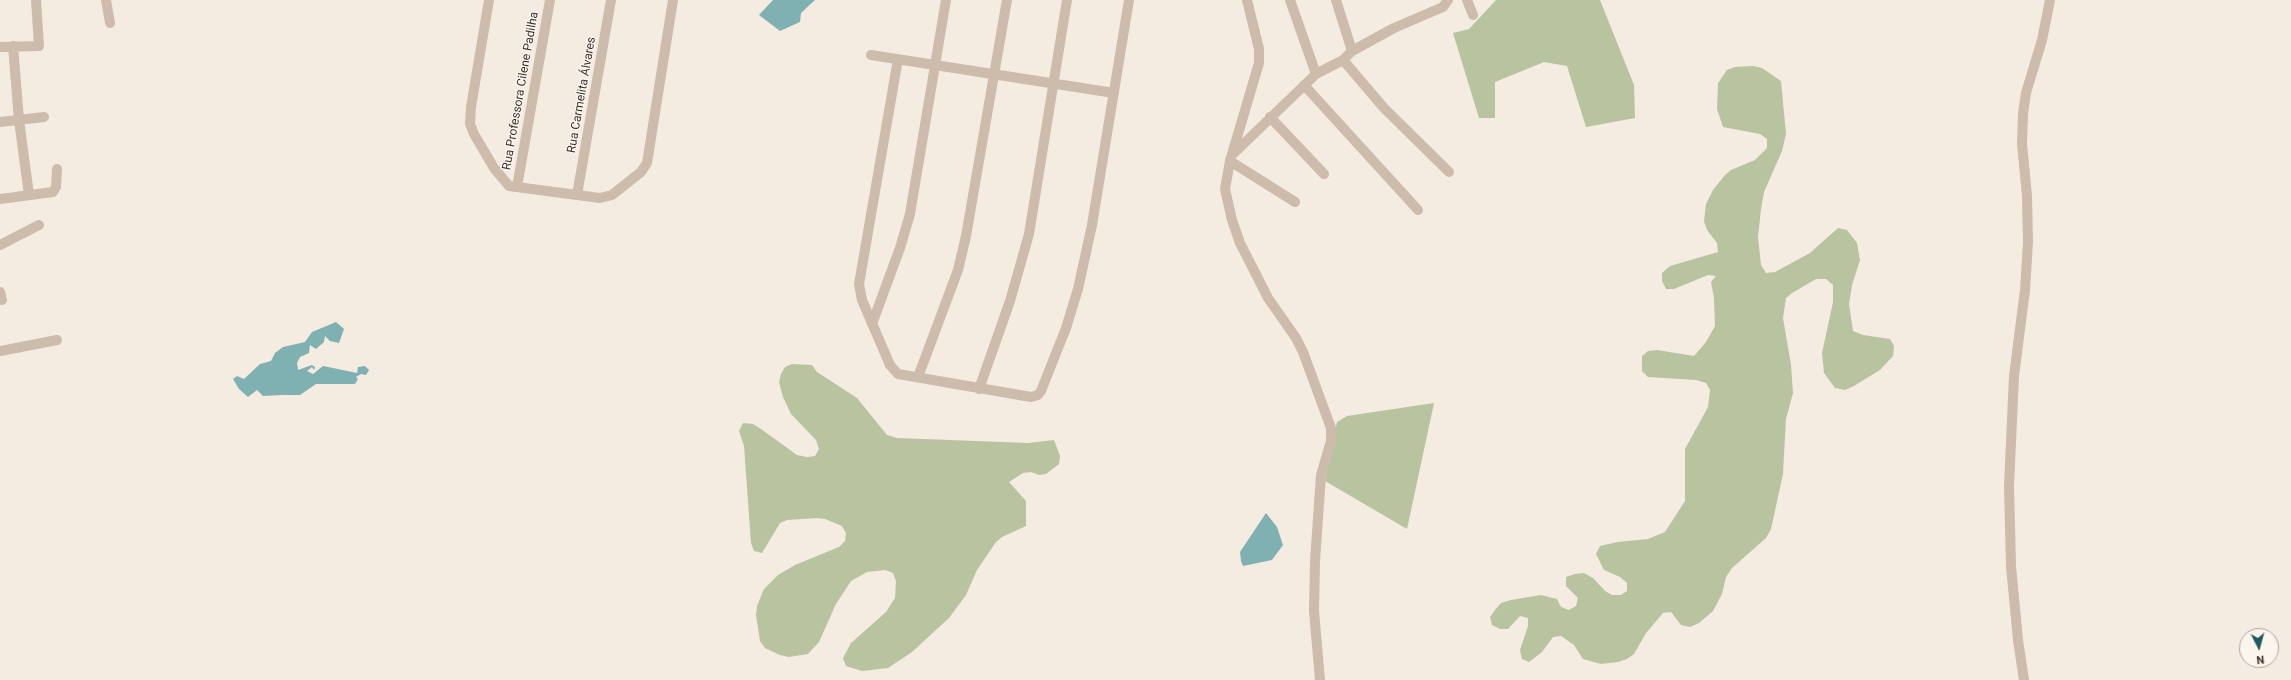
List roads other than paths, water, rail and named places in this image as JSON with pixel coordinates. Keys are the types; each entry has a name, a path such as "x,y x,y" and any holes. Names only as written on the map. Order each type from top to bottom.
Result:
{"street":[{"path":"0,47 39,46 36,0"},
{"path":"106,0 110,23"},
{"path":"489,0 470,124 494,168 509,186 600,198 612,196 641,172 649,155 673,0"},
{"name":"Rua Professora Cilene Padilha","path":"517,188 550,0"},
{"name":"Rua Carmelita Álvares","path":"577,195 611,0"},
{"path":"872,324 900,248 910,214 946,0"},
{"path":"918,377 958,270 966,236 1007,0"},
{"path":"979,389 1010,301 1029,234 1067,0"},
{"path":"898,59 859,284 862,300 892,369 898,374 1031,397 1038,395 1041,391 1066,328 1078,289 1092,225 1129,0"},
{"path":"1247,0 1259,50 1259,63 1230,158 1225,188 1232,220 1240,243 1268,298 1298,342 1331,428 1331,441 1321,475 1315,562 1314,611 1320,680"},
{"path":"1290,0 1316,74"},
{"path":"1336,0 1352,51"},
{"path":"1230,158 1270,117 1316,74 1343,60 1352,51 1394,28 1443,7 1448,0"},
{"path":"1467,0 1473,15"},
{"path":"2024,680 2018,640 2011,566 2010,486 2014,376 2025,290 2028,242 2027,196 2022,144 2023,114 2026,93 2042,40 2050,0"},
{"path":"13,46 19,120 29,195"},
{"path":"871,55 1114,93"},
{"path":"1343,60 1384,108 1450,172"},
{"path":"1304,85 1418,210"},
{"path":"0,122 44,117"},
{"path":"1270,117 1324,174"},
{"path":"1230,158 1295,202"},
{"path":"0,199 48,194 55,191 57,169"},
{"path":"0,245 40,225"},
{"path":"0,351 57,340"}],"water":[{"path":"773,0 815,0 801,13 800,22 780,31 759,15"},
{"path":"336,322 344,329 339,343 330,341 325,336 324,342 316,349 310,345 309,353 300,357 297,363 298,370 312,365 315,367 314,370 312,367 307,371 313,374 323,366 357,373 358,367 365,366 369,370 366,375 361,374 356,377 358,379 355,384 316,384 300,395 263,396 257,390 248,397 239,389 233,379 237,376 244,379 260,364 271,361 275,353 283,347 305,342 312,332"},
{"path":"1266,513 1277,527 1283,545 1272,560 1243,566 1240,552"}]}
